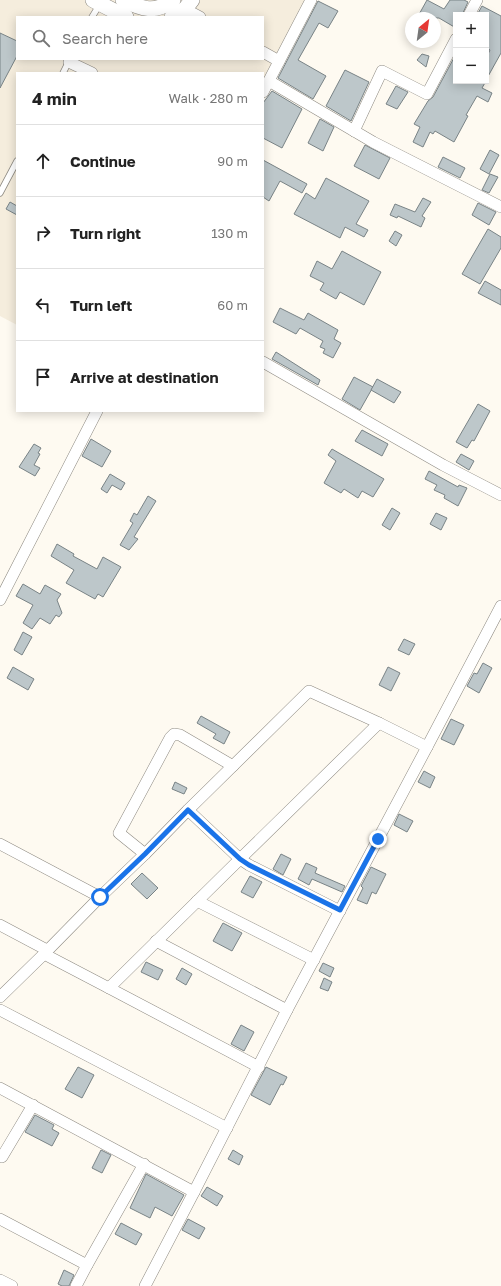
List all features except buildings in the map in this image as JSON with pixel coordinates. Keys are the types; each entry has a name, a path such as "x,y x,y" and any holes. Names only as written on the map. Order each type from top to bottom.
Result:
{"main road":[{"path":"123,0 136,6 148,9 158,9 173,0"},
{"path":"97,2 124,16"},
{"path":"173,16 188,4"}],"street":[{"path":"264,90 311,0"},
{"path":"471,12 477,0"},
{"path":"188,4 199,16"},
{"path":"354,130 382,71 427,94 453,45"},
{"path":"264,53 279,61"},
{"path":"70,60 90,72"},
{"path":"269,81 373,142 501,207"},
{"path":"264,363 436,461 501,495"},
{"path":"0,600 96,412"},
{"path":"145,1286 287,1010 501,606"},
{"path":"0,998 308,691 379,723 427,747"},
{"path":"108,988 379,723"},
{"path":"145,854 119,834 170,738 174,734 180,735 233,766"},
{"path":"188,810 240,859 249,865 340,910"},
{"path":"0,844 100,897"},
{"path":"197,901 314,960"},
{"path":"0,925 108,988 259,1067"},
{"path":"156,941 287,1010"},
{"path":"0,1004 0,1011 227,1128"},
{"path":"0,1088 194,1192"},
{"path":"1,1158 33,1105"},
{"path":"76,1286 144,1164"},
{"path":"0,1219 87,1265"},
{"path":"0,1280 12,1286"}],"lane":[{"path":"92,16 97,2"},
{"path":"64,72 70,60"},
{"path":"0,193 16,163"}],"shaded area":[{"path":"0,0 311,0 264,90 264,72 16,72 16,324 0,316"}],"route":[{"path":"100,897 188,810 240,859 249,865 340,910 378,839"}]}
